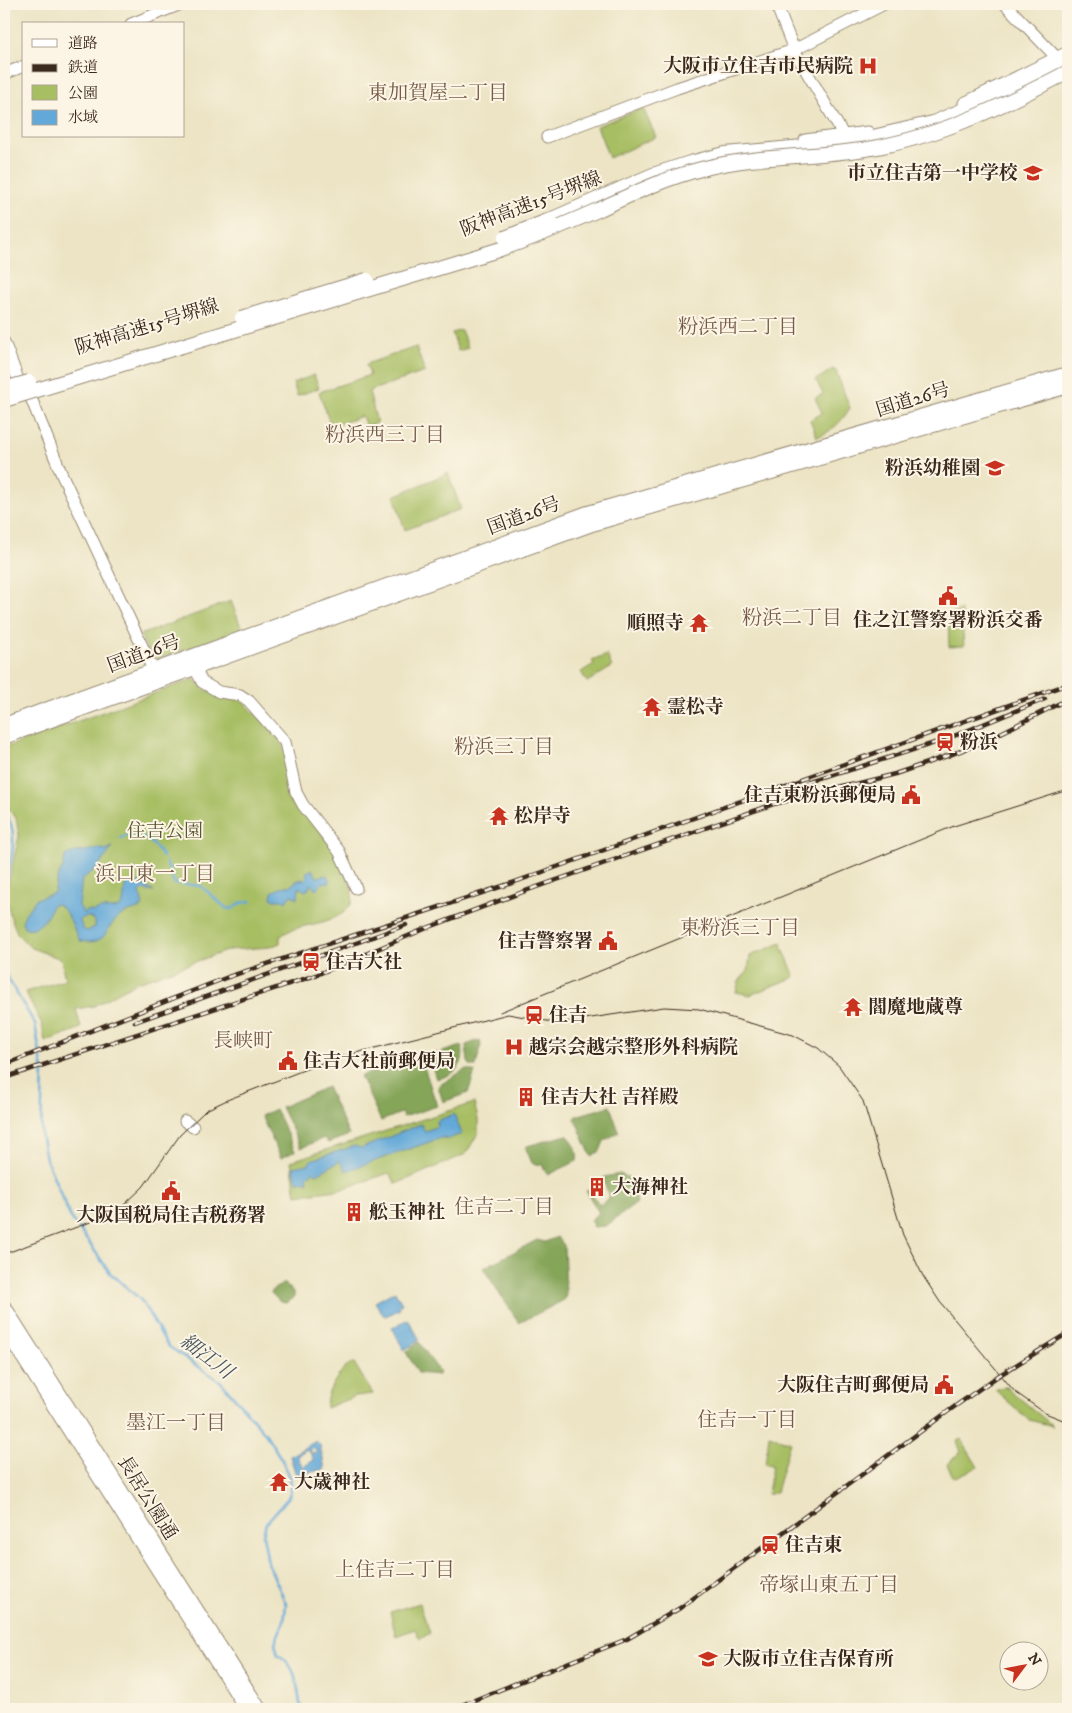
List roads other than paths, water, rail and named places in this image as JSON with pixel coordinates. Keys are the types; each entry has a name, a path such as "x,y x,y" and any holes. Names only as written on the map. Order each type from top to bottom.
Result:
{"highway":[{"name":"阪神高速15号堺線","path":"4,389 502,239 653,175 690,163 725,154 847,142 933,123 1003,93 1063,59"},
{"name":"阪神高速15号堺線","path":"4,400 498,250 560,227 662,181 691,172 727,163 858,150 920,136 980,114 1068,72"},
{"name":"国道26号","path":"4,725 192,663 585,514 1068,374"},
{"name":"国道26号","path":"192,663 345,612 592,524 1068,386"},
{"name":"国道26号","path":"4,737 156,676"},
{"name":"長居公園通","path":"4,1307 259,1709"},
{"name":"長居公園通","path":"4,1327 247,1709"}],"street":[{"path":"136,22 181,4"},
{"path":"776,4 794,50 844,136"},
{"path":"548,137 677,88 794,50 884,4"},
{"path":"1005,4 1063,59"},
{"path":"779,144 905,126 934,117 1063,59 1068,52"},
{"path":"4,74 22,67"},
{"path":"960,125 1068,76"},
{"path":"534,241 636,194 711,168 852,153"},
{"path":"4,342 19,382 31,398 62,476 156,676"},
{"path":"192,663 202,682 209,688 219,692 240,695 249,701 285,742 296,792 339,851 356,888"}],"water":[{"path":"113,847 97,868 82,879 79,906 85,914 88,910 94,912 100,909 119,907 123,903 126,884 131,881 141,883 154,892 143,890 140,892 143,907 120,916 105,935 96,941 80,941 68,916 57,904 52,905 45,919 35,928 25,928 22,922 25,914 36,899 54,893 65,856 99,848 105,850","holes":["89,917 95,921 95,927 87,931 83,929 80,921 82,918"]},
{"path":"312,869 317,877 327,875 330,882 322,883 316,889 310,884 309,889 305,891 299,887 298,898 291,895 287,900 271,898 272,892 284,886 290,886 298,880 306,879 307,872"},
{"path":"454,1114 462,1134 445,1140 444,1137 346,1171 340,1161 317,1174 313,1172 307,1176 308,1181 297,1182 293,1167 309,1164 311,1160 354,1146 362,1148 421,1124 425,1131 438,1126 437,1121"},
{"path":"395,1291 402,1304 398,1306 400,1309 386,1316 383,1315 375,1302"},
{"path":"408,1319 420,1340 404,1350 392,1328"},
{"path":"316,1441 320,1445 325,1469 296,1475 290,1456","holes":["314,1447 317,1452 310,1453 314,1460 303,1467 297,1456 307,1449 309,1452"]}],"waterway":[{"name":"細江川","path":"4,812 9,820 13,839 13,849 4,889"},
{"path":"121,838 134,835 145,838 155,846 163,857"},
{"path":"166,862 174,883 201,886 226,908 232,909 240,903 251,901"},
{"name":"細江川","path":"4,972 35,1024 43,1071 41,1134 46,1159 70,1216 111,1274 141,1300 168,1346 221,1382 265,1433 290,1477 291,1490 288,1498 266,1523 263,1535 268,1563 286,1604 284,1621 275,1643 278,1655 285,1659 296,1678 301,1709"}],"tram line":[{"path":"500,1012 954,826 1068,790"},
{"path":"4,1254 104,1217 125,1204 143,1187 180,1135 206,1110 332,1059 508,1014 558,1023 664,1007 699,1009 793,1035 818,1048 839,1066 863,1101 903,1235 923,1276 940,1302 1015,1392 1045,1413 1068,1422"}],"railway":[{"path":"4,1065 228,977 512,883 1068,684"},
{"path":"809,783 944,740 1045,699"},
{"path":"4,1078 316,975 427,928 528,890 774,804 895,774 950,755 981,743 1068,699"},
{"path":"135,1022 406,925"},
{"path":"452,1709 627,1639 680,1608 954,1407 998,1376 1068,1333"}],"place":[{"name":"大阪市立住吉市民病院","path":"868,66"},
{"name":"市立住吉第一中学校","path":"1033,173"},
{"name":"粉浜幼稚園","path":"995,468"},
{"name":"住之江警察署粉浜交番","path":"948,596"},
{"name":"順照寺","path":"699,623"},
{"name":"霊松寺","path":"652,707"},
{"name":"粉浜","path":"945,742"},
{"name":"住吉東粉浜郵便局","path":"911,795"},
{"name":"松岸寺","path":"499,816"},
{"name":"住吉警察署","path":"608,941"},
{"name":"住吉大社","path":"311,962"},
{"name":"閻魔地蔵尊","path":"853,1007"},
{"name":"住吉","path":"534,1015"},
{"name":"越宗会越宗整形外科病院","path":"514,1047"},
{"name":"住吉大社前郵便局","path":"288,1061"},
{"name":"住吉大社 吉祥殿","path":"526,1097"},
{"name":"大海神社","path":"597,1187"},
{"name":"大阪国税局住吉税務署","path":"171,1191"},
{"name":"舩玉神社","path":"354,1212"},
{"name":"大阪住吉町郵便局","path":"944,1385"},
{"name":"大歳神社","path":"279,1482"},
{"name":"住吉東","path":"770,1545"},
{"name":"大阪市立住吉保育所","path":"708,1659"}],"district":[{"name":"東加賀屋二丁目","path":"438,93"},
{"name":"粉浜西二丁目","path":"738,327"},
{"name":"粉浜西三丁目","path":"385,435"},
{"name":"粉浜二丁目","path":"792,618"},
{"name":"粉浜三丁目","path":"504,747"},
{"name":"浜口東一丁目","path":"155,874"},
{"name":"東粉浜三丁目","path":"740,928"},
{"name":"長峡町","path":"243,1041"},
{"name":"住吉二丁目","path":"504,1207"},
{"name":"住吉一丁目","path":"747,1420"},
{"name":"墨江一丁目","path":"176,1423"},
{"name":"上住吉二丁目","path":"395,1570"},
{"name":"帝塚山東五丁目","path":"829,1585"}],"park label":[{"name":"住吉公園","path":"165,831"}]}
